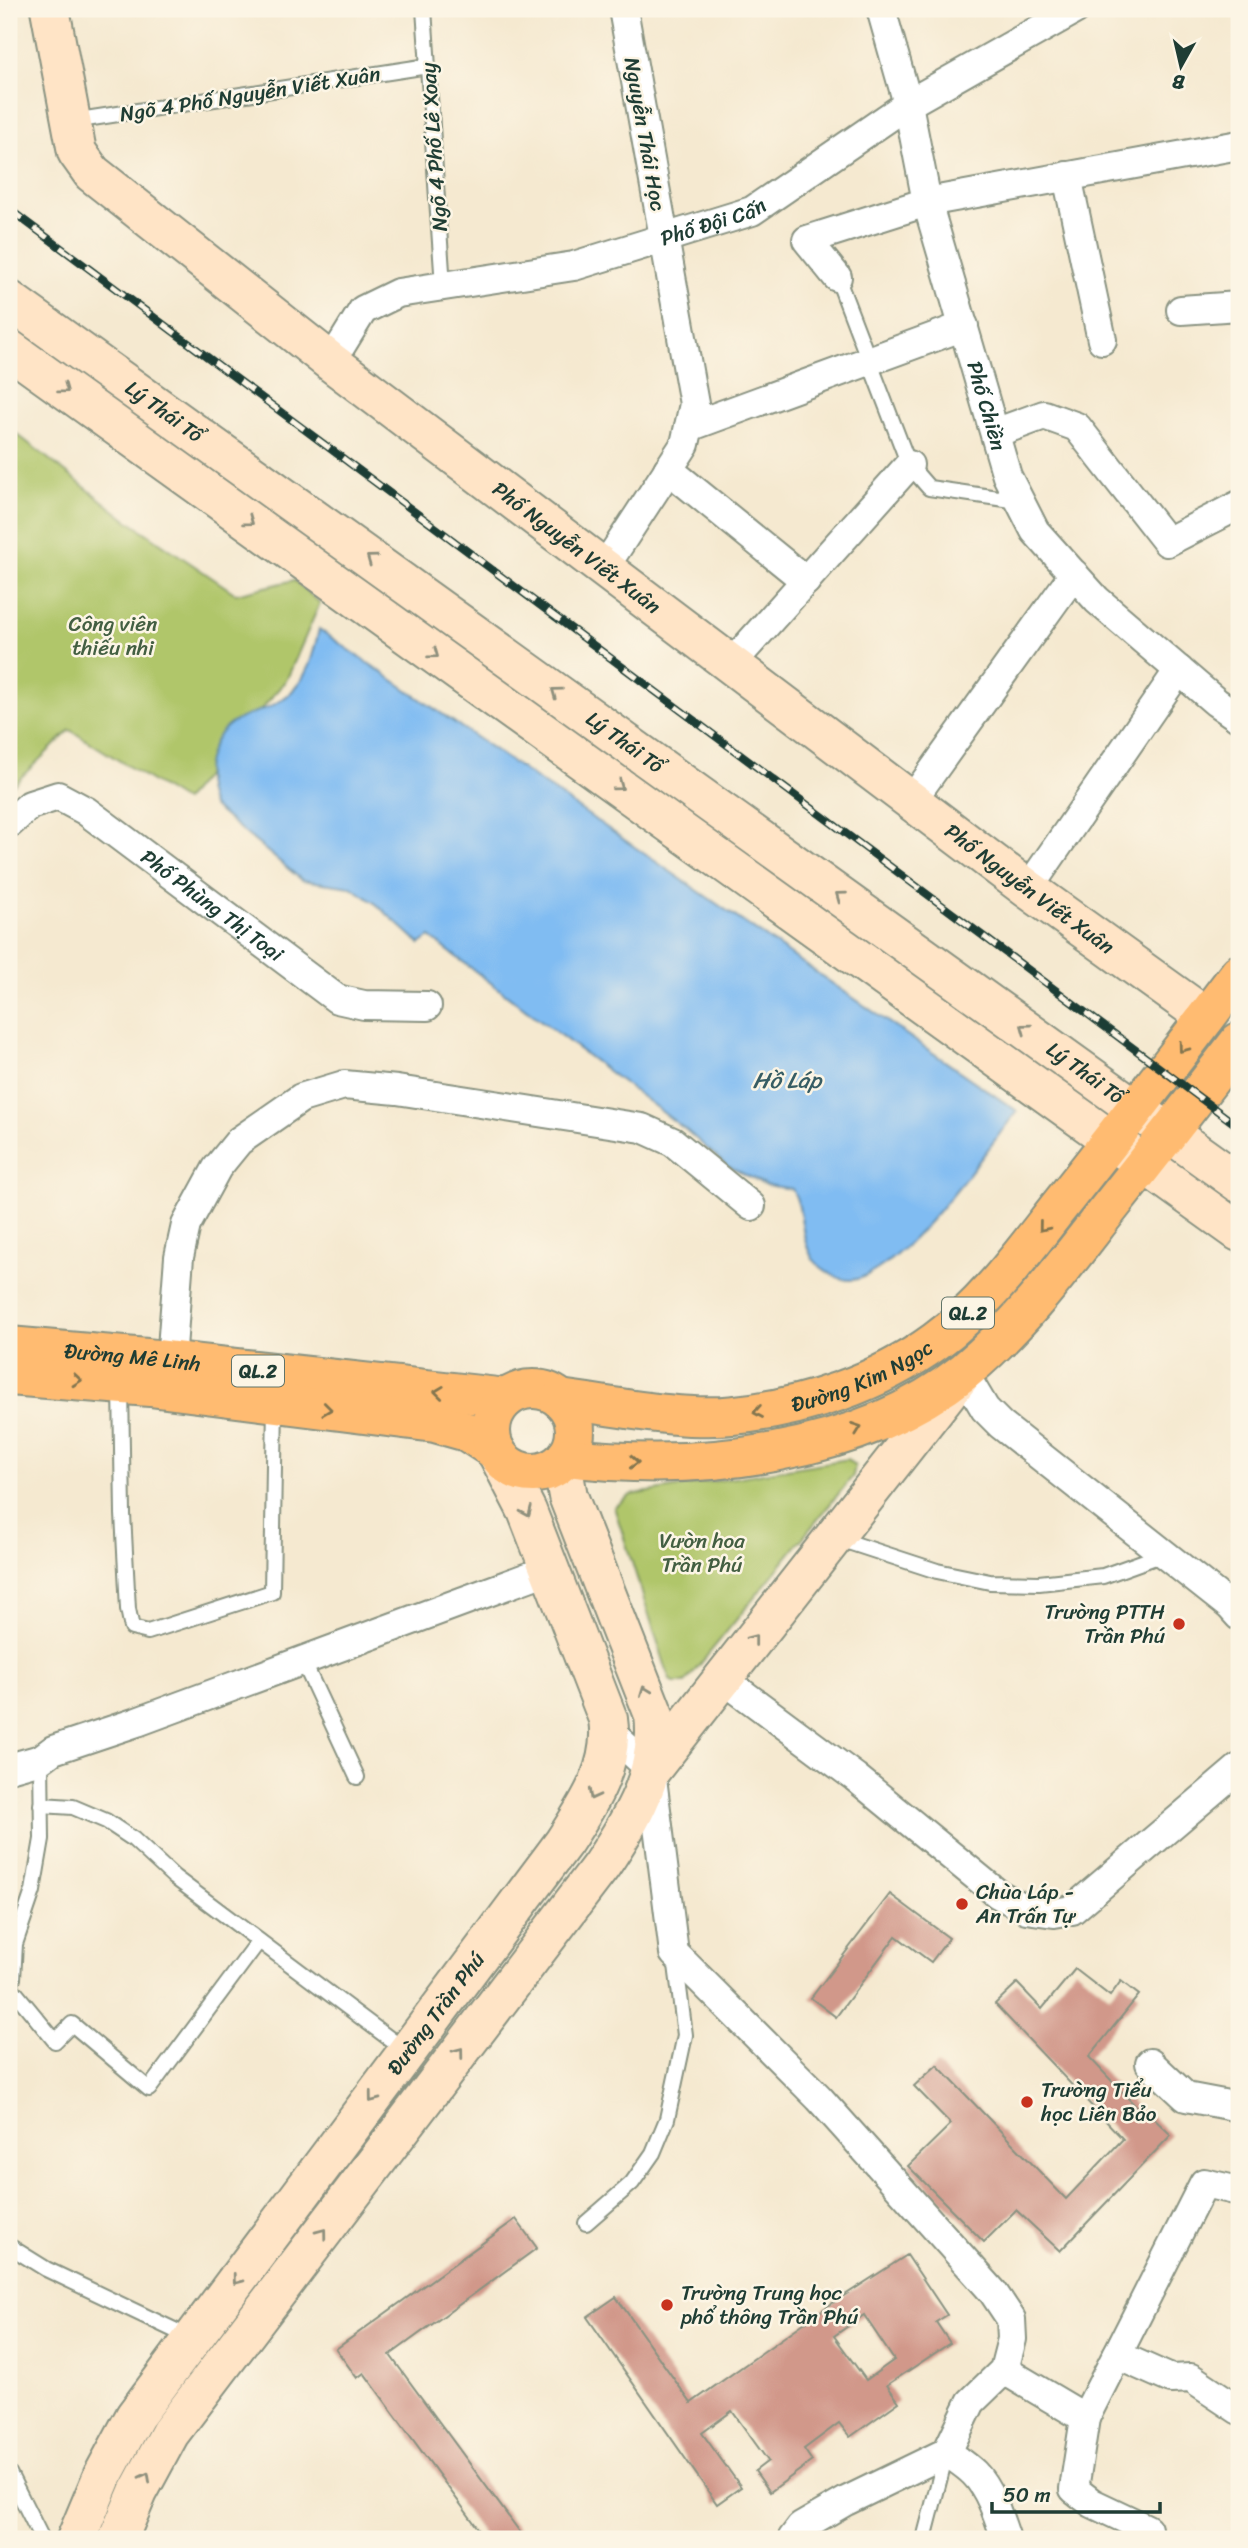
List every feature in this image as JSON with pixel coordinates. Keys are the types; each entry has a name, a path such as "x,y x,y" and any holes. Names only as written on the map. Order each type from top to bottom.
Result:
{"main road":[{"name":"Phố Nguyễn Viết Xuân","path":"50,9 77,152 92,173 331,362 1028,889 1206,1017"},
{"name":"Lý Thái Tổ","path":"9,300 1239,1183"},
{"name":"Lý Thái Tổ","path":"9,349 1239,1232"},
{"name":"Đường Kim Ngọc","path":"561,1399 701,1416 733,1416 761,1412 823,1396 893,1369 937,1341 979,1303 1113,1139 1239,974"},
{"name":"Đường Kim Ngọc","path":"566,1457 634,1463 698,1461 742,1457 808,1444 872,1423 906,1407 963,1372 1010,1331 1051,1282 1239,1042"},
{"name":"Đường Mê Linh","path":"12,1358 171,1361 506,1398"},
{"name":"Đường Mê Linh","path":"12,1358 121,1384 443,1425 471,1434 496,1451"},
{"path":"651,1770 963,1372"},
{"name":"QL.2","path":"506,1398 534,1389 561,1399"},
{"path":"496,1451 492,1440 492,1423 506,1398"},
{"path":"561,1399 569,1409 575,1427 574,1440 566,1457"},
{"name":"QL.2","path":"496,1451 510,1465 529,1472 549,1469 566,1457"},
{"name":"Đường Trần Phú","path":"76,2539 102,2477 135,2416 581,1816 602,1776 610,1731 608,1719 527,1511 496,1451"},
{"name":"Đường Trần Phú","path":"118,2539 138,2491 170,2433 601,1866 634,1813 651,1770 656,1730 654,1715 568,1496 565,1480 566,1457"}],"street":[{"name":"Nguyễn Thái Học","path":"604,568 685,444 694,404 623,9"},
{"name":"Phố Chiền","path":"881,9 908,104 927,202 1007,476 1035,531 1097,600 1216,702 1239,718"},
{"name":"Phố Đội Cấn","path":"331,362 363,310 398,293 574,266 752,211 908,104 1076,9"},
{"path":"837,277 807,240 927,202 1239,145"},
{"path":"1067,176 1102,340"},
{"path":"1181,310 1239,306"},
{"path":"689,427 964,326"},
{"path":"995,433 1044,415 1077,427 1167,542 1239,505"},
{"path":"731,664 909,465"},
{"path":"668,469 806,581"},
{"path":"912,800 1074,574"},
{"path":"1028,889 1180,670"},
{"name":"Phố Phùng Thị Toại","path":"9,824 30,805 58,796 86,811 337,999 364,1005 427,1006"},
{"path":"171,1361 179,1257 186,1225 217,1168 239,1141 274,1115 302,1098 344,1085 397,1090 642,1128 673,1142 751,1206"},
{"path":"963,1372 985,1409 1001,1425 1239,1616"},
{"path":"9,1768 41,1759 53,1750 550,1569"},
{"path":"723,1679 855,1777 998,1894 1026,1909 1054,1913 1072,1910 1239,1768"},
{"path":"610,1731 651,1770 674,1953 819,2098 993,2291 1012,2319 1012,2339 1004,2370 971,2402 947,2452 846,2501 802,2527 792,2539"},
{"path":"1150,2063 1185,2097 1239,2108"},
{"path":"1147,2529 1092,2503 1074,2489 1085,2418 1204,2183 1239,2191"},
{"path":"1117,2355 1171,2379 1191,2378 1239,2410"},
{"path":"1004,2370 1085,2418"},
{"path":"947,2452 975,2473 1000,2520 1006,2539"}],"lane":[{"name":"Ngõ 4 Phố Lê Xoay","path":"424,9 443,286"},
{"name":"Ngõ 4 Phố Nguyễn Viết Xuân","path":"71,121 428,66"},
{"path":"837,277 909,465 929,488 1020,501"},
{"path":"121,1384 128,1609 132,1628 148,1632 272,1592 275,1403"},
{"path":"832,1537 937,1571 990,1582 1039,1583 1103,1576 1164,1554"},
{"path":"303,1661 357,1777"},
{"path":"41,1759 42,1839 35,1878 15,1944 13,1979 9,1984 55,2041 72,2024 149,2089 259,1941"},
{"path":"41,1805 73,1807 106,1821 133,1839 174,1877 407,2052"},
{"path":"586,2223 632,2183 653,2153 667,2119 685,2035 674,1953"},
{"path":"9,2246 46,2269 192,2339"},
{"path":"924,2539 947,2452"},
{"path":"9,2473 42,2539"}],"green space":[{"name":"Công viên thiếu nhi","path":"9,428 127,520 236,594 294,580 320,603 287,679 184,801 70,730 9,789"},
{"name":"Vườn hoa Trần Phú","path":"847,1459 855,1466 853,1476 685,1683 673,1683 614,1507 631,1495"}],"water":[{"name":"Hồ Láp","path":"319,629 1017,1111 964,1181 917,1235 871,1273 851,1280 831,1274 814,1260 809,1252 799,1206 792,1189 766,1185 727,1166 686,1130 430,937 420,944 375,903 351,887 302,880 212,806 206,771 215,742 234,722 283,699 295,688 308,668"}],"building":[{"path":"890,1894 949,1938 931,1962 896,1936 836,2017 811,1998"},
{"path":"1075,1969 1110,1996 1121,1981 1139,1995 1089,2057 1145,2116 1148,2113 1171,2135 1060,2251 1016,2210 984,2242 908,2166 951,2124 914,2086 937,2065 1066,2199 1123,2139 995,2004 1017,1983 1042,2009"},
{"path":"516,2219 537,2248 390,2355 525,2539 486,2539 364,2373 357,2378 336,2349"},
{"path":"907,2255 947,2315 936,2322 950,2343 887,2385 899,2402 850,2437 839,2423 804,2449 812,2461 770,2492 755,2471 768,2461 732,2411 702,2433 741,2487 717,2504 587,2317 616,2297 691,2403 828,2306","holes":["864,2315 894,2360 866,2380 834,2336"]}],"railway":[{"path":"9,209 1239,1127"}],"place":[{"name":"Trường PTTH Trần Phú","path":"1179,1624"},
{"name":"Chùa Láp - An Trấn Tự","path":"962,1904"},
{"name":"Trường Tiểu học Liên Bảo","path":"1027,2102"},
{"name":"Trường Trung học phổ thông Trần Phú","path":"667,2305"}]}
